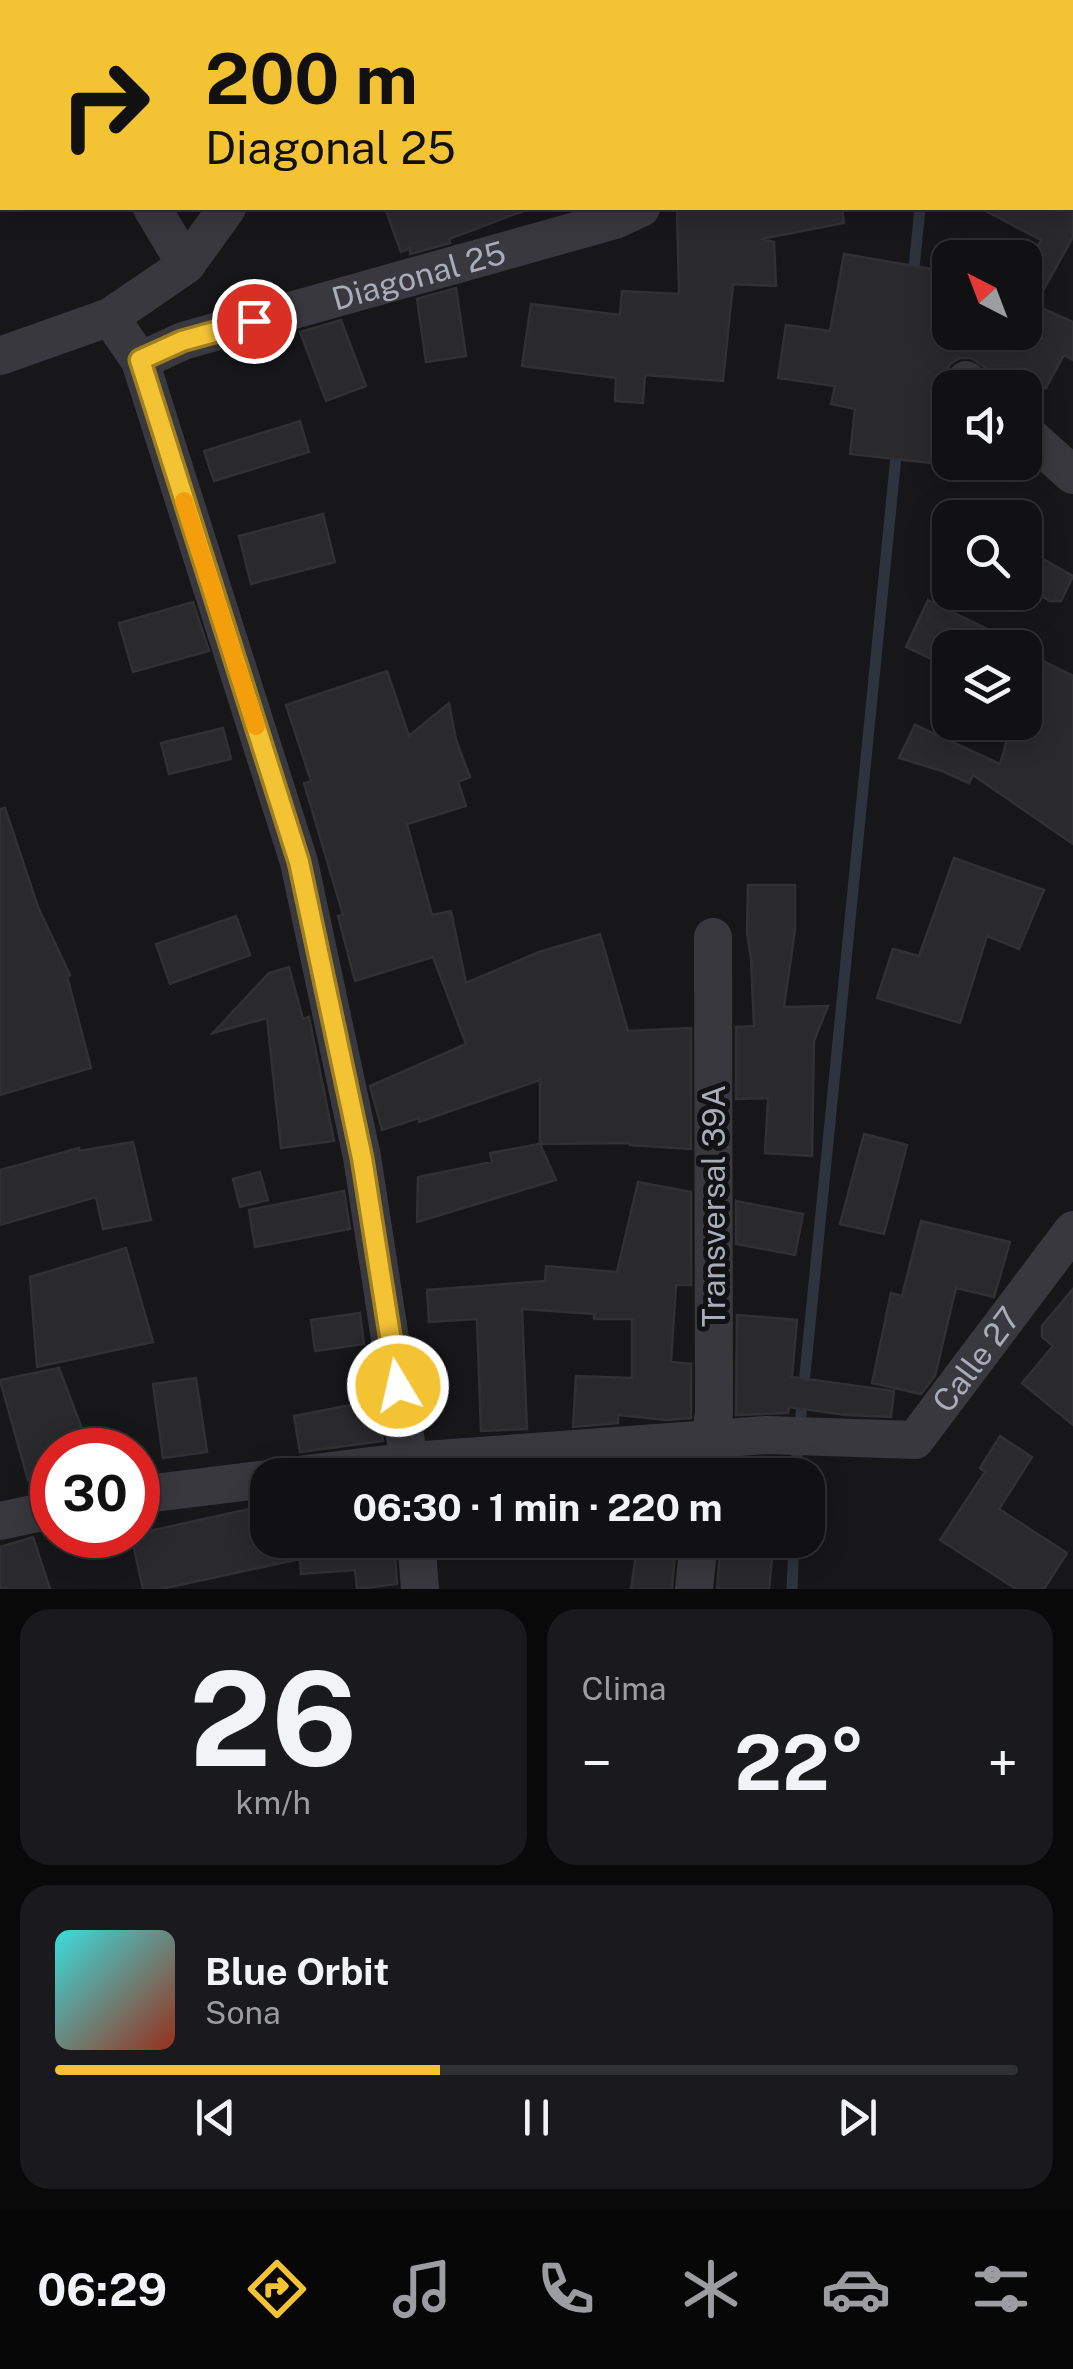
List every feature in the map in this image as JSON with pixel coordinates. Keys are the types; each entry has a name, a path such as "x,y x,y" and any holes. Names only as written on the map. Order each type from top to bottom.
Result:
{"street":[{"path":"153,210 186,266"},
{"path":"0,356 110,317 186,266 226,210"},
{"name":"Diagonal 25","path":"140,360 182,341 614,220 636,210"},
{"path":"110,317 140,360 299,862 362,1158 409,1458"},
{"path":"1042,447 1073,474"},
{"name":"Transversal 39A","path":"707,1458 714,1413 712,937"},
{"name":"Calle 27","path":"707,1458 766,1435 915,1440 1073,1230"},
{"path":"160,1492 250,1481"},
{"path":"0,1521 30,1515"},
{"path":"417,1558 420,1589"},
{"path":"694,1589 697,1558"}],"building":[{"path":"386,210 526,210 449,239 450,243 410,254 410,248 401,252"},
{"path":"677,210 842,210 844,223 761,239 774,242 776,286 733,284 723,381 645,375 643,403 615,401 616,378 522,366 531,304 620,315 622,291 679,294"},
{"path":"984,210 1073,210 1073,237 1042,292 1042,240"},
{"path":"844,254 932,269 932,350 1042,350 1042,308 1073,322 1073,360 1064,355 1046,388 1042,388 1042,370 989,370 971,358 960,358 947,370 932,370 932,463 850,454 855,409 831,404 835,386 778,378 786,325 830,331"},
{"path":"456,288 466,356 426,362 417,299"},
{"path":"341,320 366,386 326,401 300,332"},
{"path":"300,421 309,452 214,481 204,451"},
{"path":"323,514 335,562 251,584 239,536"},
{"path":"1042,559 1073,576 1061,601 1042,597"},
{"path":"928,600 932,610 948,610 989,630 932,630 932,659 906,647"},
{"path":"193,602 209,651 133,672 119,623"},
{"path":"1042,660 1073,676 1073,844 973,775 969,783 899,758 915,725 932,733 932,740 948,740 1000,764 1007,740 1042,740"},
{"path":"387,671 409,736 449,703 456,740 470,777 458,782 466,806 407,824 432,915 451,911 466,983 539,952 600,934 628,1031 691,1028 691,1149 630,1143 540,1144 540,1080 419,1122 419,1118 382,1130 370,1086 466,1044 433,957 355,981 338,916 343,915 304,783 311,781 286,705"},
{"path":"223,728 231,759 169,774 161,743"},
{"path":"5,808 38,907 70,975 67,976 91,1068 0,1095 0,809"},
{"path":"954,858 1044,890 1019,949 987,936 960,1023 877,998 893,949 919,956"},
{"path":"748,885 795,885 795,930 784,1007 828,1006 814,1041 812,1156 765,1153 768,1098 736,1099 736,1027 754,1026 747,933"},
{"path":"236,916 250,955 170,984 156,944"},
{"path":"289,967 303,1019 309,1017 334,1141 281,1148 267,1018 213,1033 269,973"},
{"path":"864,1134 907,1145 884,1234 840,1224"},
{"path":"133,1142 151,1220 103,1229 96,1197 0,1225 0,1170 79,1148"},
{"path":"540,1144 556,1180 417,1222 418,1177 492,1162 490,1153"},
{"path":"260,1172 268,1200 240,1207 233,1179"},
{"path":"638,1182 691,1192 691,1285 676,1285 671,1362 691,1364 691,1418 618,1415 618,1423 573,1427 576,1376 632,1378 632,1319 594,1319 594,1314 522,1309 527,1429 481,1431 477,1319 429,1322 427,1290 545,1281 546,1266 617,1272"},
{"path":"344,1191 350,1229 255,1247 249,1210"},
{"path":"736,1201 803,1214 795,1255 736,1244"},
{"path":"921,1221 1010,1242 994,1297 956,1288 935,1376 921,1394 872,1383 891,1293 902,1296"},
{"path":"126,1248 153,1342 37,1367 30,1277"},
{"path":"1073,1289 1073,1425 1022,1383 1053,1346 1042,1337 1042,1326"},
{"path":"360,1313 364,1344 315,1351 311,1320"},
{"path":"737,1315 797,1320 792,1377 894,1391 891,1417 789,1407 788,1413 736,1415"},
{"path":"59,1368 82,1428 30,1428 30,1480 28,1480 0,1380"},
{"path":"196,1378 207,1452 163,1458 153,1384"},
{"path":"377,1400 383,1441 300,1452 294,1416"},
{"path":"1000,1436 1032,1457 999,1509 1067,1553 1044,1589 1016,1589 940,1540 985,1472 980,1468"},
{"path":"250,1509 250,1558 395,1558 397,1584 357,1589 355,1570 301,1574 300,1559 161,1589 143,1589 136,1558 160,1558 160,1529"},
{"path":"30,1538 30,1558 40,1558 50,1589 0,1589 0,1547"},
{"path":"635,1558 675,1558 672,1589 631,1589"},
{"path":"720,1558 772,1558 769,1589 717,1589"}],"waterway":[{"path":"913,278 920,210"},
{"path":"797,1458 897,446"},
{"path":"792,1589 793,1558"}],"slow traffic":[{"path":"184,501 256,726"}],"route":[{"path":"254,321 182,341 140,360 299,862 362,1158 398,1386"}]}
